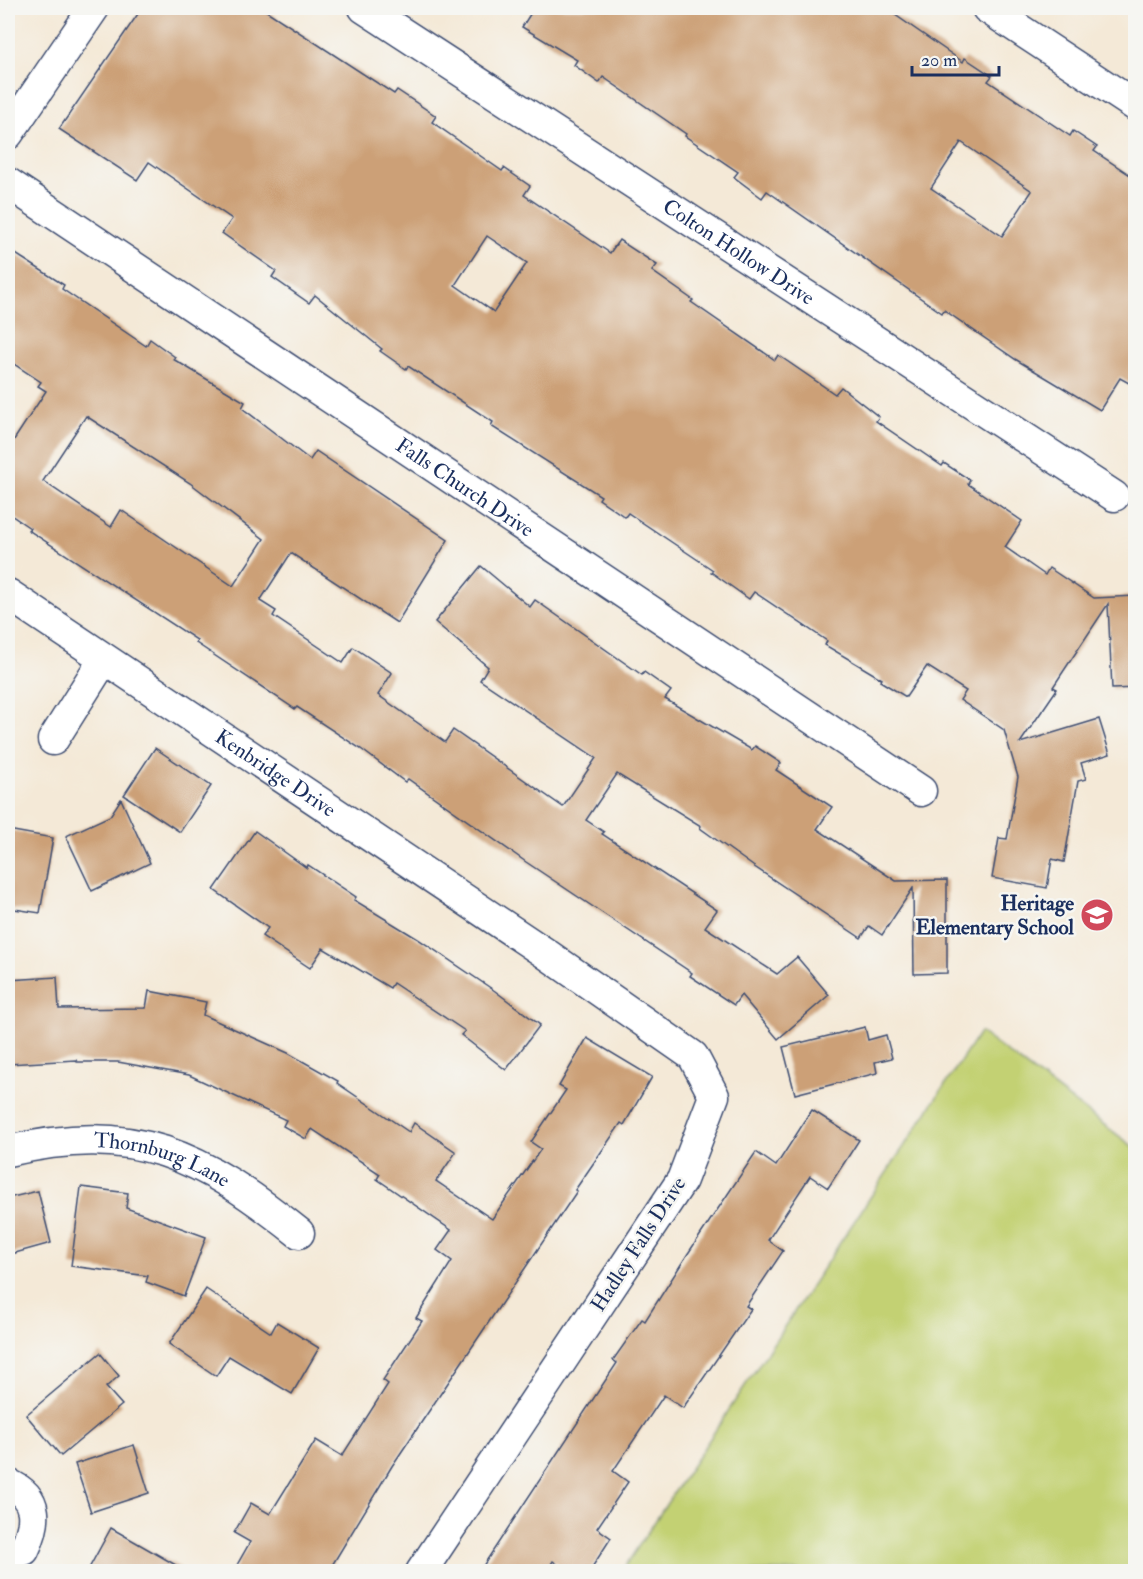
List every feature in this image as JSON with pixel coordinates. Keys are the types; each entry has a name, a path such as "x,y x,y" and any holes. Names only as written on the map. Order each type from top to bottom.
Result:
{"street":[{"path":"8,134 94,8"},
{"name":"Colton Hollow Drive","path":"364,8 1114,496"},
{"path":"987,8 1136,106"},
{"name":"Falls Church Drive","path":"8,183 921,791"},
{"name":"Kenbridge Drive","path":"8,594 545,953"},
{"path":"53,740 104,659"},
{"name":"Hadley Falls Drive","path":"421,1572 682,1180 714,1096 693,1056 545,953"},
{"name":"Thornburg Lane","path":"8,1151 81,1140 109,1140 159,1148 204,1165 238,1186 299,1233"},
{"path":"8,1484 22,1489 33,1508 33,1530 24,1550 8,1555"}],"green space":[{"path":"980,1032 1135,1148 1135,1571 622,1571"}],"building":[{"path":"142,8 262,8 394,94 397,90 436,116 432,122 502,171 504,168 530,186 524,195 610,253 619,240 657,265 652,271 693,300 691,302 775,360 778,355 835,394 841,387 879,417 876,421 942,466 944,463 970,480 968,484 1022,521 1005,547 1045,575 1049,568 1094,598 1136,596 1136,688 1112,689 1108,604 1053,687 1057,689 1020,743 1099,719 1110,754 1081,763 1086,779 1078,781 1064,862 1052,859 1047,888 992,878 999,838 1007,839 1018,777 1004,730 960,700 966,691 927,666 906,697 880,681 882,679 825,645 827,641 754,592 749,599 711,572 713,570 628,513 625,517 599,499 601,496 491,426 493,422 408,366 406,369 380,351 382,349 315,295 309,303 272,277 276,271 222,233 232,219 149,162 137,180 59,129","holes":["487,236 527,263 494,312 455,285"]},
{"path":"534,8 885,8 963,62 965,58 992,76 988,81 1070,136 1073,131 1097,147 1094,151 1136,179 1136,387 1120,378 1100,410 1015,359 944,310 942,313 767,191 762,198 734,177 738,172 685,136 686,134 603,77 599,83 574,65 577,60 522,27","holes":["961,142 1032,191 1002,236 931,188"]},
{"path":"8,249 64,285 62,289 146,346 150,339 175,357 173,359 245,402 242,408 310,460 316,451 448,540 397,623 291,553 260,601 276,611 273,616 343,663 353,647 392,673 378,695 445,742 453,730 563,807 596,758 480,680 488,667 435,622 481,566 530,607 535,600 642,675 644,672 671,691 665,699 752,750 755,746 781,763 776,770 832,807 817,829 896,881 947,880 947,973 914,974 913,888 882,935 869,926 861,938 753,866 700,828 701,826 617,774 586,820 604,832 602,834 717,910 705,927 777,974 797,957 829,995 778,1039 741,995 734,1005 690,976 692,973 526,862 408,779 405,782 361,749 297,707 295,709 196,643 197,640 28,530 30,528 8,513 8,449 46,391 38,386 41,382 8,360","holes":["86,416 190,483 264,539 233,586 121,510 111,527 43,481"]},
{"path":"155,748 211,786 180,832 124,795"},
{"path":"121,799 150,863 92,891 66,836 110,816"},
{"path":"8,830 53,838 40,913 8,908"},
{"path":"255,831 307,868 308,865 356,897 354,900 418,939 495,991 540,1025 506,1070 461,1035 465,1031 393,983 390,988 323,948 310,968 262,936 268,928 214,890"},
{"path":"57,977 59,1009 146,1008 149,991 206,1002 203,1015 288,1053 338,1081 337,1083 409,1132 414,1123 456,1152 436,1181 492,1219 541,1149 531,1142 566,1090 559,1086 587,1038 652,1077 624,1125 621,1123 575,1190 577,1191 392,1466 328,1572 233,1572 250,1542 234,1533 251,1503 270,1514 316,1440 342,1456 388,1384 383,1380 422,1321 416,1318 452,1261 437,1250 451,1230 377,1179 380,1174 312,1129 306,1139 283,1126 286,1120 189,1075 118,1062 77,1062 76,1060 8,1064 8,980"},
{"path":"865,1027 868,1040 886,1035 892,1058 875,1062 877,1073 795,1094 783,1047"},
{"path":"812,1110 859,1140 828,1188 810,1176 768,1240 783,1251 746,1306 751,1309 683,1408 664,1395 613,1471 628,1482 597,1528 611,1538 589,1572 568,1572 553,1561 546,1572 479,1572 617,1363 613,1360 642,1319 645,1321 756,1152 776,1166"},
{"path":"81,1187 128,1193 126,1208 206,1237 184,1296 146,1282 148,1276 71,1266"},
{"path":"38,1191 51,1243 8,1255 8,1198"},
{"path":"206,1289 271,1333 277,1322 319,1348 292,1394 229,1356 216,1376 169,1344"},
{"path":"100,1353 119,1376 106,1387 122,1405 61,1456 26,1415"},
{"path":"134,1445 149,1493 91,1512 75,1464"},
{"path":"111,1528 188,1572 87,1572"}],"place":[{"name":"Heritage Elementary School","path":"1097,915"}]}
